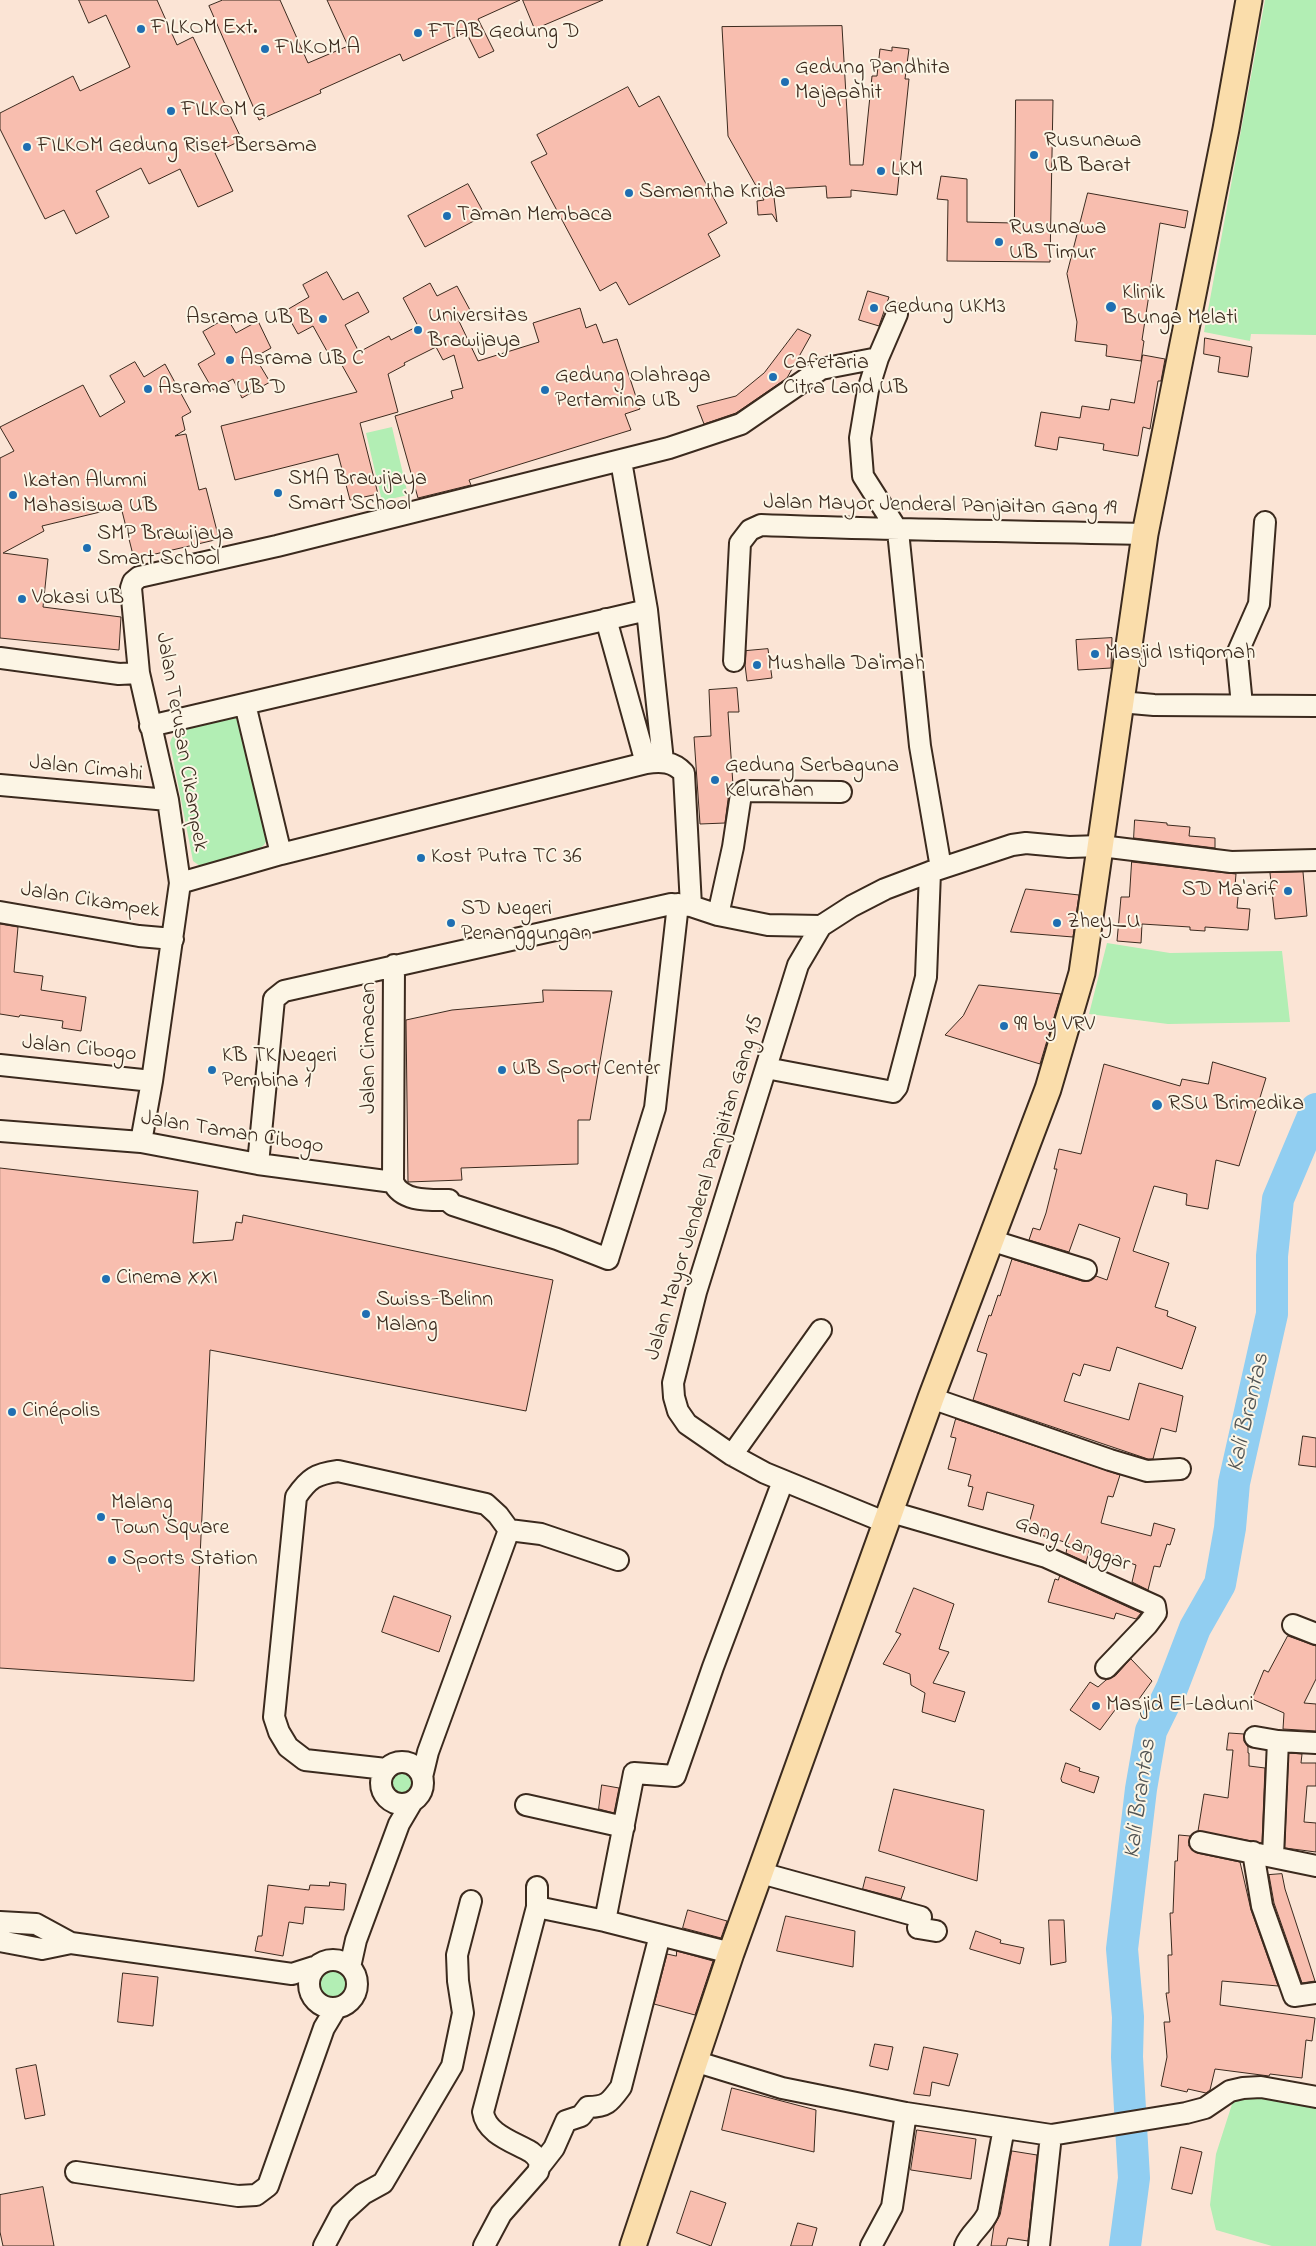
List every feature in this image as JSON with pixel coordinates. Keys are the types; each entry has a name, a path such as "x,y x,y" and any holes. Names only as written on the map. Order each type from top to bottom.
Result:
{"main road":[{"path":"633,2246 731,1953 931,1398 1048,1089 1082,973 1144,534 1226,129 1249,0"}],"street":[{"path":"766,1068 893,1092 898,1087 926,977 935,870 898,531 863,476 860,438 868,390 878,358 897,314"},
{"name":"Jalan Terusan Cikampek","path":"141,1142 152,1081 180,883 168,800 139,673 132,582 139,577 277,546 621,461 741,424 821,369 878,358"},
{"path":"621,461 647,610 654,762"},
{"path":"1242,705 1236,654 1258,604 1265,522"},
{"name":"Jalan Mayor Jenderal Panjaitan Gang 19","path":"734,661 740,544 750,530 761,525 898,531 976,529 1144,534"},
{"path":"150,726 647,610"},
{"path":"606,619 654,762"},
{"path":"0,658 119,674 139,673"},
{"path":"1120,702 1154,705 1316,706"},
{"path":"244,704 281,854"},
{"path":"180,883 281,854 654,762 679,768 684,773 685,905 655,1108 608,1259 558,1239 453,1205 448,1200 405,1196 401,1194 393,1182"},
{"name":"Jalan Cimahi","path":"0,784 168,800"},
{"path":"718,915 733,847 741,794 744,792 840,792"},
{"path":"685,905 718,915 768,925 821,926 852,906 885,889 935,870 1019,844 1069,847 1101,846 1231,862 1316,860"},
{"name":"Jalan Cimacan","path":"393,1182 394,965 685,905"},
{"name":"Jalan Cikampek","path":"0,912 140,936 173,939"},
{"name":"Jalan Mayor Jenderal Panjaitan Gang 15","path":"821,926 798,965 696,1292 673,1383 674,1396 678,1411 687,1424 732,1455 784,1481 889,1517"},
{"path":"258,1164 274,999 284,992 394,965"},
{"name":"Jalan Cibogo","path":"0,1065 152,1081"},
{"name":"Jalan Taman Cibogo","path":"0,1130 141,1142 258,1164 393,1182"},
{"path":"990,1240 1086,1270"},
{"path":"732,1455 821,1330"},
{"path":"931,1398 1147,1471 1180,1469"},
{"path":"412,1802 400,1804 385,1785 364,1768 305,1760 288,1747 279,1732 274,1717 296,1497 306,1482 322,1473 338,1471 486,1504 509,1530 541,1534 618,1560"},
{"path":"605,1921 634,1773 674,1776 784,1481"},
{"name":"Gang Langgar","path":"889,1517 1046,1557 1154,1606 1156,1613 1147,1625 1106,1668"},
{"path":"344,1964 356,1940 399,1824 412,1802 422,1791 422,1777 428,1752 509,1530"},
{"path":"1293,1625 1316,1634"},
{"path":"1255,1737 1316,1744"},
{"path":"1273,1856 1278,1741"},
{"path":"406,1763 428,1752"},
{"path":"385,1785 399,1762 406,1763 418,1770 422,1777"},
{"path":"385,1785 399,1824"},
{"path":"526,1805 624,1827"},
{"path":"1200,1842 1316,1866"},
{"path":"1253,1852 1262,1906 1294,1996 1316,1993"},
{"path":"761,1873 921,1917 918,1928 936,1931"},
{"path":"540,2166 537,2156 492,2131 486,2125 483,2112 537,1897 605,1921 731,1953"},
{"path":"324,2246 341,2214 363,2194 383,2183 452,2066 463,2013 458,1981 457,1955 472,1901"},
{"path":"0,1922 36,1924 71,1943"},
{"path":"484,2246 502,2214 538,2172 540,2166 554,2148 566,2121 581,2116 588,2107 601,2107 610,2102 621,2087 660,1935"},
{"path":"0,1941 42,1949 71,1943 292,1974 314,1967 321,1962 344,1964 357,1981 356,1989 349,2002 329,2007 315,2001 308,1987 292,1974"},
{"path":"308,1987 310,1973 314,1967"},
{"path":"76,2172 238,2196 256,2195 268,2186 324,2028 329,2007"},
{"path":"694,2061 782,2088 906,2113 1051,2135 1186,2114 1205,2108 1230,2091 1243,2088 1261,2087 1316,2098"},
{"path":"871,2246 892,2207 906,2113"},
{"path":"965,2246 967,2240 982,2226 988,2213 1004,2128"},
{"path":"1039,2246 1051,2135"}],"green space":[{"path":"1265,0 1316,0 1316,335 1251,334 1250,341 1204,332"},
{"path":"392,427 408,495 382,501 366,433"},
{"path":"228,715 234,717 241,724 267,840 260,848 200,866 193,861 170,743 173,736 186,726"},
{"path":"1107,943 1170,953 1282,951 1290,1022 1168,1024 1089,1014"},
{"path":"402,1772 411,1775 414,1784 411,1793 402,1796 393,1793 390,1784 393,1775"},
{"path":"333,1969 339,1970 347,1978 347,1990 339,1998 333,1999 327,1998 319,1990 318,1984 319,1978 327,1970"},
{"path":"1245,2093 1316,2102 1316,2246 1272,2246 1216,2230 1210,2205 1216,2154 1234,2098"}],"building":[{"path":"79,0 157,0 177,45 193,37 242,140 215,153 233,191 198,207 180,169 149,184 141,168 96,191 109,217 76,234 64,210 45,219 0,129 0,113 73,76 80,91 130,67 106,15 89,23"},
{"path":"223,0 280,0 308,63 348,46 327,0 520,0 478,19 494,51 479,58 466,32 403,61 400,54 320,90 321,93 259,120 209,6"},
{"path":"523,0 603,0 535,29"},
{"name":"Gedung Pandhita Majapahit","path":"842,26 850,165 863,165 872,76 877,76 880,49 892,51 892,47 909,49 905,79 909,79 897,195 851,190 851,197 827,198 826,186 773,189 777,222 772,214 758,215 757,201 764,200 728,136 722,27"},
{"name":"Samantha Krida","path":"628,87 639,107 659,96 727,223 708,234 720,256 629,305 616,282 600,291 531,162 547,154 537,135"},
{"path":"1016,100 1053,100 1050,262 947,261 948,200 937,199 941,176 967,179 967,222 1014,223"},
{"name":"Taman Membaca","path":"468,184 485,215 425,247 408,216"},
{"path":"1088,193 1188,211 1185,228 1160,223 1142,340 1144,341 1141,361 1106,356 1107,345 1075,341 1077,322 1067,274"},
{"path":"327,272 343,300 358,292 369,312 345,325 359,352 389,336 391,340 418,326 403,298 430,283 437,296 457,286 470,310 457,317 478,361 539,342 533,323 580,308 586,328 596,324 603,343 617,339 640,409 625,414 631,430 469,480 471,485 418,498 395,416 453,398 451,391 463,388 454,355 443,360 436,347 404,363 405,365 388,374 398,412 360,423 378,494 350,500 338,454 235,480 221,426 357,392 334,351 328,353 313,326 298,334 285,311 309,297 303,285"},
{"name":"Gedung UKM3","path":"868,291 889,297 879,326 859,320"},
{"name":"Asrama UB C","path":"227,318 236,333 258,321 271,348 255,357 270,382 242,398 233,379 213,390 198,364 215,354 203,332"},
{"name":"Cafetaria Citra Land UB","path":"798,329 811,335 787,378 736,413 704,424 697,406 736,396 764,373"},
{"path":"1205,338 1252,347 1248,377 1218,372 1220,357 1204,354"},
{"path":"1143,355 1165,359 1161,381 1158,381 1150,429 1143,427 1138,456 1103,450 1104,444 1059,437 1057,450 1035,446 1041,412 1080,418 1082,406 1109,410 1111,399 1134,403"},
{"path":"135,362 144,377 165,364 191,412 182,417 185,430 175,436 186,434 199,490 206,488 219,539 134,559 121,507 42,526 44,531 3,553 48,559 43,607 121,617 119,650 0,638 0,458 14,451 0,427 83,385 100,417 125,402 110,376"},
{"name":"Masjid Istiqomah","path":"1112,638 1111,668 1078,670 1076,640"},
{"name":"Mushalla Da'imah","path":"768,649 772,678 747,681 746,651"},
{"name":"Gedung Serbaguna Kelurahan","path":"737,688 739,712 728,712 733,785 729,792 725,823 700,824 694,737 711,736 709,690"},
{"path":"1135,820 1190,827 1189,836 1215,838 1215,848 1134,838"},
{"path":"1132,862 1236,874 1235,886 1239,886 1237,908 1250,909 1248,930 1205,927 1205,931 1190,930 1190,927 1142,924 1141,943 1117,941 1121,897 1129,897"},
{"name":"SD Ma'arif","path":"1303,872 1307,916 1275,919 1270,873"},
{"path":"1026,889 1079,895 1073,937 1011,932"},
{"path":"0,924 18,927 14,972 43,976 41,990 86,997 81,1031 62,1028 63,1021 0,1014"},
{"name":"99 by VRV","path":"979,985 1061,994 1040,1064 945,1035 963,1016"},
{"name":"UB Sport Center","path":"543,990 612,991 590,1120 578,1120 578,1164 461,1168 462,1180 408,1182 406,1020 452,1010 543,1002"},
{"path":"1213,1062 1266,1078 1239,1166 1216,1160 1208,1209 1186,1205 1187,1194 1154,1186 1133,1251 1169,1263 1155,1307 1168,1311 1167,1316 1196,1327 1182,1369 1117,1347 1110,1371 1084,1364 1080,1376 1073,1373 1064,1401 1129,1420 1139,1383 1183,1396 1176,1432 1161,1428 1153,1459 1148,1459 973,1400 987,1354 977,1351 989,1315 991,1316 998,1295 1000,1296 1012,1259 1082,1281 1089,1281 1096,1276 1107,1280 1120,1238 1079,1224 1069,1252 1029,1240 1033,1228 1040,1230 1046,1213 1057,1169 1054,1169 1059,1149 1081,1154 1104,1064 1180,1086 1182,1079 1208,1084"},
{"path":"0,1168 198,1191 193,1243 233,1240 236,1222 242,1223 243,1215 553,1280 526,1411 210,1350 194,1681 0,1668"},
{"path":"956,1419 1120,1475 1113,1497 1108,1496 1101,1523 1151,1536 1154,1523 1175,1529 1170,1545 1167,1544 1160,1567 1154,1566 1148,1590 1132,1582 1136,1565 1124,1561 1125,1559 1090,1548 1086,1562 1066,1553 1068,1543 1027,1531 1034,1505 987,1492 983,1510 968,1506 973,1487 968,1486 971,1475 948,1469 956,1438 951,1437"},
{"path":"1303,1436 1316,1438 1316,1467 1299,1465"},
{"path":"1060,1576 1141,1613 1136,1619 1116,1613 1114,1619 1048,1602 1055,1579 1058,1580"},
{"path":"914,1588 954,1604 939,1649 949,1652 933,1683 965,1692 955,1722 922,1712 925,1693 911,1685 910,1674 883,1664 901,1634 896,1632"},
{"path":"394,1596 451,1616 439,1652 382,1632"},
{"path":"1288,1636 1316,1646 1316,1679 1304,1703 1316,1704 1316,1731 1283,1729 1284,1713 1252,1699 1264,1670 1268,1672"},
{"path":"1131,1659 1152,1681 1134,1706 1124,1698 1100,1730 1070,1710 1090,1682 1098,1687 1106,1680 1115,1676"},
{"path":"1229,1733 1244,1734 1244,1741 1249,1753 1249,1766 1265,1768 1262,1843 1198,1831 1204,1794 1228,1798 1233,1750 1227,1750"},
{"path":"1289,1753 1302,1754 1301,1763 1316,1763 1316,1786 1307,1786 1304,1822 1316,1823 1316,1852 1285,1848"},
{"path":"1066,1763 1080,1768 1079,1771 1099,1777 1094,1793 1062,1782 1061,1779"},
{"path":"602,1785 619,1788 614,1813 599,1809"},
{"path":"894,1789 984,1810 977,1881 879,1851"},
{"path":"1179,1835 1190,1836 1189,1846 1197,1853 1240,1862 1251,1910 1278,1986 1222,1981 1220,2005 1315,2018 1312,2041 1306,2040 1302,2078 1215,2069 1210,2090 1206,2093 1188,2089 1187,2092 1161,2086 1167,2057 1164,2022 1170,2022 1166,1993 1169,1993 1168,1955 1172,1955 1170,1913 1173,1913 1175,1861 1177,1861"},
{"path":"1282,1874 1285,1889 1315,1981 1302,1983 1274,1903 1269,1875"},
{"path":"866,1877 905,1887 901,1899 863,1889"},
{"path":"330,1882 346,1884 344,1910 305,1907 303,1924 289,1922 283,1956 255,1951 258,1936 262,1936 268,1885 309,1890 310,1885 329,1886"},
{"path":"688,1910 727,1921 721,1938 683,1928"},
{"path":"786,1916 855,1931 853,1967 777,1951"},
{"path":"1049,1920 1064,1920 1066,1962 1051,1965"},
{"path":"976,1931 1001,1940 1000,1943 1024,1948 1020,1964 970,1949"},
{"path":"677,1951 713,1961 695,2015 654,2004 667,1954 676,1956"},
{"path":"123,1973 158,1977 153,2026 118,2022"},
{"path":"875,2044 893,2047 888,2070 870,2066"},
{"path":"924,2047 958,2054 949,2086 932,2082 930,2096 914,2094"},
{"path":"36,2065 45,2115 25,2119 16,2069"},
{"path":"732,2088 816,2110 814,2152 722,2130"},
{"path":"917,2130 976,2139 971,2179 911,2170"},
{"path":"1181,2147 1202,2152 1192,2194 1172,2189"},
{"path":"1012,2151 1037,2155 1028,2241 1008,2238 1006,2246 991,2246 994,2226 1000,2215"},
{"path":"43,2187 54,2246 3,2246 0,2232 0,2195"},
{"path":"691,2191 726,2203 711,2246 677,2233"},
{"path":"798,2223 817,2228 812,2246 791,2246"}],"waterway":[{"name":"Kali Brantas","path":"1125,2246 1134,2178 1127,2057 1128,2017 1122,1949 1141,1789 1151,1731 1172,1688 1195,1628 1220,1584 1230,1528 1234,1483 1272,1314 1272,1256 1278,1199 1316,1109"}],"place":[{"name":"FILKOM Ext.","path":"141,29"},
{"name":"FTAB Gedung D","path":"418,33"},
{"name":"FILKOM A","path":"265,49"},
{"name":"Gedung Pandhita Majapahit","path":"785,82"},
{"name":"FILKOM G","path":"171,111"},
{"name":"FILKOM Gedung Riset Bersama","path":"27,147"},
{"name":"Rusunawa UB Barat","path":"1034,155"},
{"name":"LKM","path":"881,171"},
{"name":"Samantha Krida","path":"629,193"},
{"name":"Taman Membaca","path":"447,216"},
{"name":"Rusunawa UB Timur","path":"999,242"},
{"name":"Klinik Bunga Melati","path":"1111,307"},
{"name":"Gedung UKM3","path":"874,308"},
{"name":"Asrama UB B","path":"323,319"},
{"name":"Universitas Brawijaya","path":"418,330"},
{"name":"Asrama UB C","path":"230,360"},
{"name":"Cafetaria Citra Land UB","path":"773,377"},
{"name":"Asrama UB D","path":"148,389"},
{"name":"Gedung Olahraga Pertamina UB","path":"545,390"},
{"name":"SMA Brawijaya Smart School","path":"278,493"},
{"name":"Ikatan Alumni Mahasiswa UB","path":"13,495"},
{"name":"SMP Brawijaya Smart School","path":"87,548"},
{"name":"Vokasi UB","path":"22,599"},
{"name":"Masjid Istiqomah","path":"1095,654"},
{"name":"Mushalla Da'imah","path":"757,665"},
{"name":"Gedung Serbaguna Kelurahan","path":"715,780"},
{"name":"Kost Putra TC 36","path":"421,858"},
{"name":"SD Ma'arif","path":"1288,891"},
{"name":"SD Negeri Penanggungan","path":"451,923"},
{"name":"Zhey_U","path":"1057,923"},
{"name":"99 by VRV","path":"1004,1026"},
{"name":"KB TK Negeri Pembina 1","path":"212,1070"},
{"name":"UB Sport Center","path":"502,1070"},
{"name":"RSU Brimedika","path":"1157,1105"},
{"name":"Cinema XXI","path":"106,1279"},
{"name":"Swiss-Belinn Malang","path":"366,1314"},
{"name":"Cinépolis","path":"12,1412"},
{"name":"Malang Town Square","path":"101,1517"},
{"name":"Sports Station","path":"112,1560"},
{"name":"Masjid El-Laduni","path":"1096,1706"}]}
